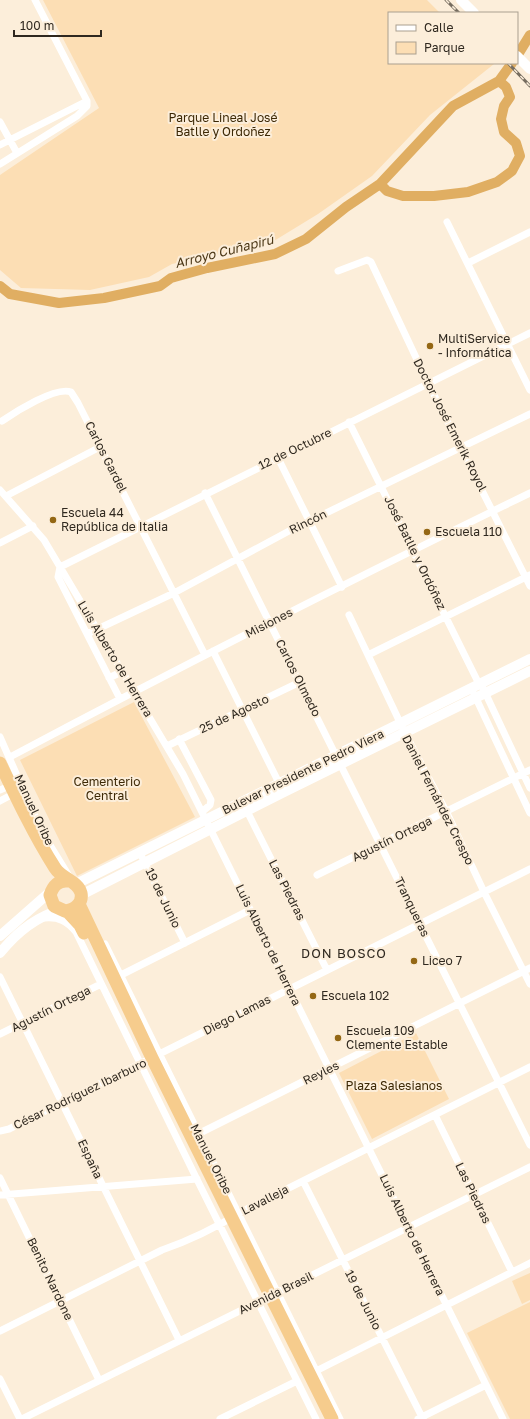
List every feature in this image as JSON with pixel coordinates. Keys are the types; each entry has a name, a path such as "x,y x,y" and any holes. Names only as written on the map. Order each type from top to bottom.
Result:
{"highway":[{"name":"Manuel Oribe","path":"5,760 5,790 51,878 52,903 64,910 80,925 150,1059 245,1250 323,1419"},
{"name":"Manuel Oribe","path":"5,790 59,874 76,891 150,1059"},
{"path":"52,890 60,882 76,891 73,909 64,910"},
{"name":"Manuel Oribe","path":"267,1297 332,1419"}],"street":[{"path":"0,164 77,116 87,106 88,101 35,0"},
{"path":"461,0 473,12"},
{"path":"518,57 530,69"},
{"path":"0,145 88,101"},
{"path":"0,122 17,153"},
{"path":"447,222 530,390"},
{"path":"468,263 530,232"},
{"name":"Doctor José Emerik Royol","path":"338,271 367,260 371,262 428,383 528,576 530,586"},
{"name":"12 de Octubre","path":"60,567 205,493 530,333"},
{"name":"Carlos Gardel","path":"2,420 28,405 57,393 68,391 71,392 78,403 206,655"},
{"name":"Rincón","path":"87,634 174,593 310,521 530,414"},
{"name":"José Batlle y Ordóñez","path":"349,422 480,684 527,772 530,788"},
{"path":"6,496 100,447"},
{"path":"278,458 342,587"},
{"name":"Luis Alberto de Herrera","path":"0,490 33,526 60,567 167,746 207,820 250,910 503,1419"},
{"name":"Carlos Olmedo","path":"205,493 338,760"},
{"name":"Misiones","path":"5,760 213,651 413,550 530,494"},
{"path":"0,543 33,526"},
{"path":"60,567 58,577 120,699"},
{"path":"368,655 528,576"},
{"name":"Daniel Fernández Crespo","path":"349,615 402,728 447,812 484,892 527,970 530,984"},
{"path":"97,655 109,649"},
{"path":"213,651 282,788"},
{"name":"Bulevar Presidente Pedro Viera","path":"76,891 93,875 207,820 282,788 402,728 480,684 530,659"},
{"path":"109,678 123,671"},
{"name":"Bulevar Presidente Pedro Viera","path":"402,728 474,698 530,671"},
{"name":"25 de Agosto","path":"167,746 300,682"},
{"path":"480,684 475,688 474,698 530,813"},
{"name":"Manuel Oribe","path":"0,737 5,760 42,832 76,891 121,976 150,1059 198,1134 229,1219 267,1297 316,1371 340,1419"},
{"path":"179,740 211,800 207,820"},
{"name":"Tranqueras","path":"338,760 530,1146"},
{"name":"Agustín Ortega","path":"317,876 527,772"},
{"name":"Bulevar Presidente Pedro Viera","path":"76,891 97,887 145,862 207,820 247,811 282,788"},
{"name":"Las Piedras","path":"247,811 327,970"},
{"name":"19 de Junio","path":"140,852 185,943"},
{"name":"Diego Lamas","path":"150,1059 289,988 530,869"},
{"path":"93,875 99,880 97,887"},
{"path":"0,936 52,890"},
{"path":"0,953 26,927 39,918 64,910"},
{"path":"121,976 250,910"},
{"path":"39,918 54,918 70,925 76,932 101,984 150,1059 197,1179 229,1219 267,1297 297,1381 316,1419"},
{"name":"Reyles","path":"198,1134 527,970"},
{"name":"España","path":"0,977 139,1261 180,1340"},
{"name":"Agustín Ortega","path":"0,1034 101,984"},
{"name":"César Rodríguez Ibarburo","path":"0,1131 9,1129 150,1059"},
{"name":"Lavalleja","path":"0,1331 139,1261 229,1219 530,1067"},
{"name":"Las Piedras","path":"435,1116 512,1272"},
{"name":"Avenida Brasil","path":"21,1419 408,1226 530,1167"},
{"name":"Benito Nardone","path":"0,1178 100,1380"},
{"path":"0,1195 197,1179"},
{"name":"19 de Junio","path":"303,1181 383,1338 421,1418"},
{"path":"316,1371 530,1263"},
{"path":"0,1379 21,1419"},
{"path":"220,1419 297,1381"},
{"path":"421,1418 486,1385"}],"green space":[{"name":"Parque Lineal José Batlle y Ordoñez","path":"43,0 427,0 439,12 388,12 388,64 494,64 430,115 372,176 318,214 269,244 172,264 149,277 90,290 21,288 0,270 0,175 99,108"},
{"name":"Cementerio Central","path":"134,702 195,817 77,876 20,760"},
{"name":"Plaza Salesianos","path":"416,1033 449,1099 372,1139 339,1073"},
{"path":"530,1273 530,1300 522,1304 512,1281"},
{"path":"530,1302 530,1419 510,1419 467,1333"}],"waterway":[{"name":"Arroyo Cuñapirú","path":"518,54 530,35"},
{"name":"Arroyo Cuñapirú","path":"0,286 10,294 59,303 104,298 160,286 171,278 207,268 275,254 306,239 346,207 380,184 453,106 499,81 511,64"},
{"path":"380,184 387,191 403,196 434,196 468,192 497,182 512,171 520,156 516,143 504,132 501,119 504,106 510,97 506,87 499,81"}],"railway":[{"path":"446,0 458,12"},
{"path":"509,64 530,86"}],"place":[{"name":"MultiService - Informática","path":"430,346"},
{"name":"Escuela 44 República de Italia","path":"53,520"},
{"name":"Escuela 110","path":"427,532"},
{"name":"Liceo 7","path":"414,961"},
{"name":"Escuela 102","path":"313,996"},
{"name":"Escuela 109 Clemente Estable","path":"338,1038"}],"district":[{"name":"DON BOSCO","path":"344,953"}]}
